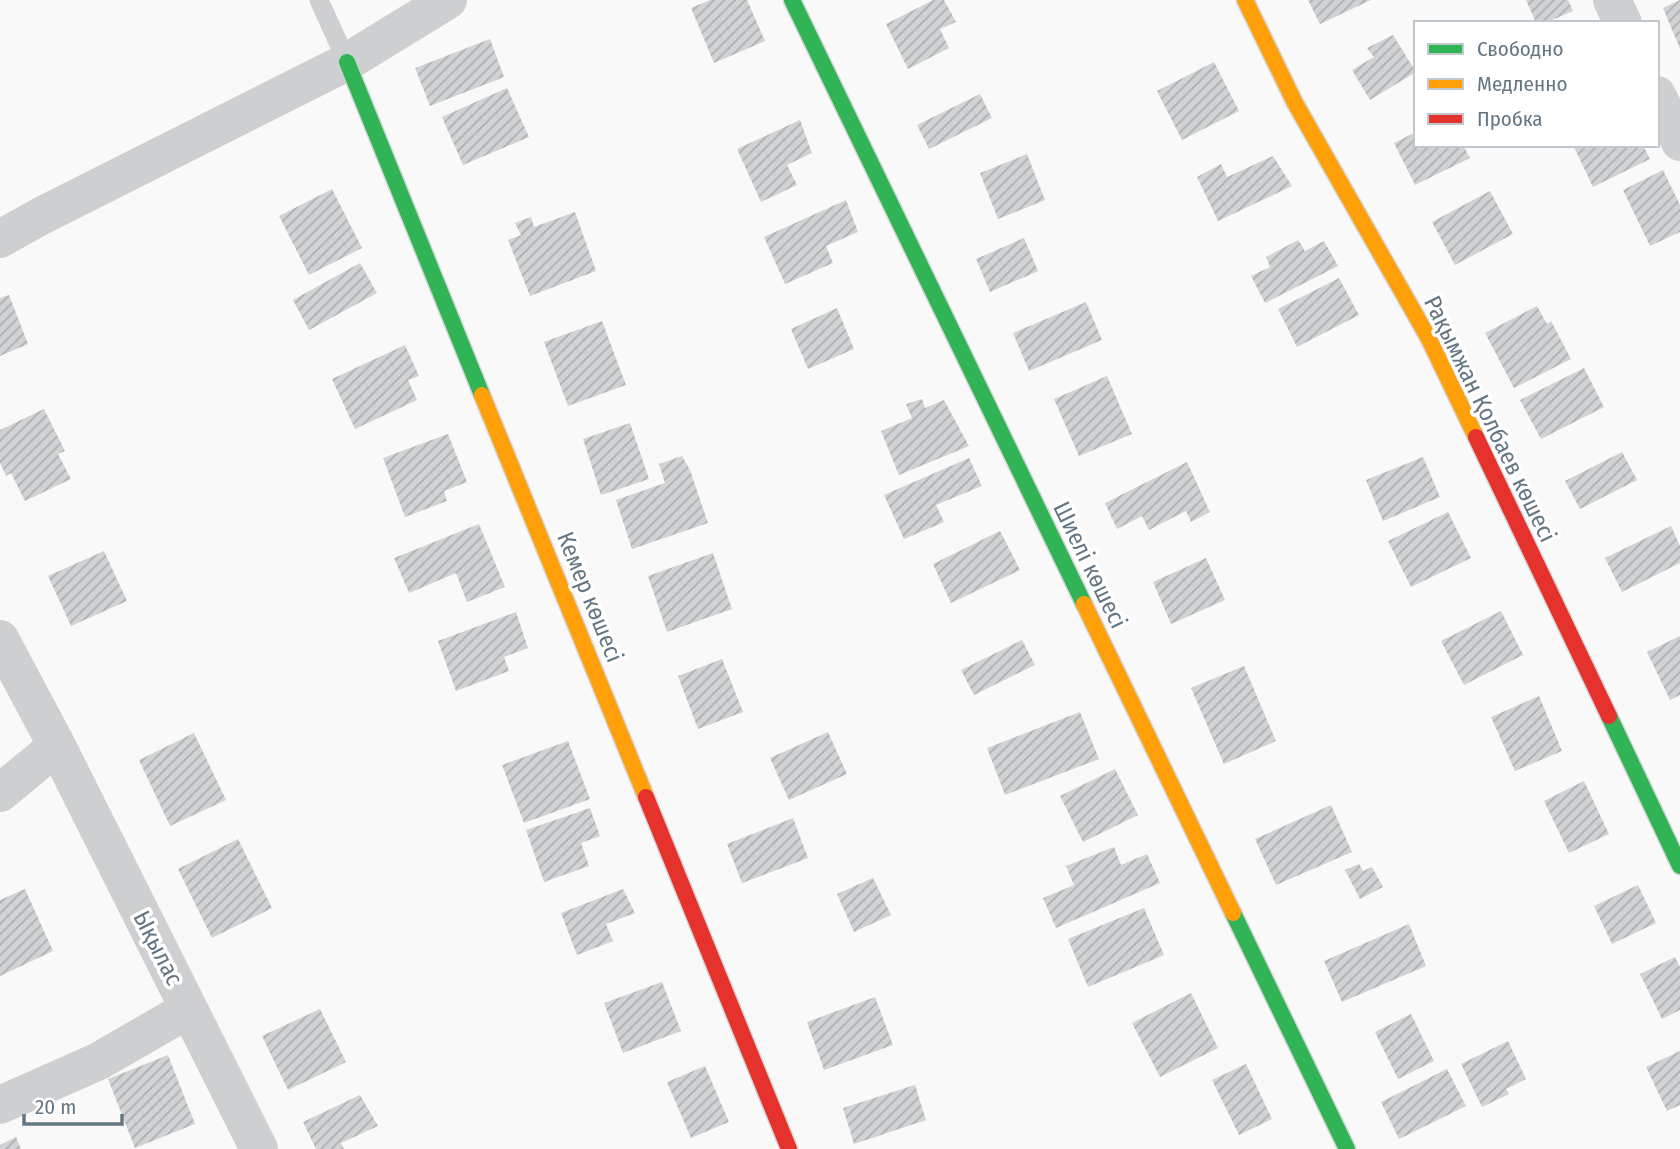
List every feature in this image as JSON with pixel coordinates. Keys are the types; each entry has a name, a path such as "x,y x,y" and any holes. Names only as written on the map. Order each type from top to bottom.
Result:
{"street":[{"path":"0,239 347,62 448,0"},
{"name":"Шиелі көшесі","path":"792,0 1347,1149"},
{"name":"Рақымжан Қолбаев көшесі","path":"1245,0 1295,103 1428,338 1680,866"},
{"path":"1612,0 1622,21"},
{"name":"Кемер көшесі","path":"347,62 789,1149"},
{"path":"1659,98 1680,142"},
{"name":"Ықылас","path":"0,639 57,746 259,1149"},
{"path":"0,793 57,746"},
{"path":"0,1105 99,1061 189,1009"}],"lane":[{"path":"319,0 347,62"}],"building":[{"path":"710,0 747,0 765,41 714,63 691,8"},
{"path":"933,0 944,0 956,22 940,29 949,48 908,69 886,24"},
{"path":"1308,0 1371,0 1320,24"},
{"path":"1526,0 1568,0 1573,11 1550,21 1535,21"},
{"path":"1680,0 1680,49 1663,8"},
{"path":"1393,35 1414,69 1414,73 1370,100 1352,70 1374,57 1367,48"},
{"path":"490,39 504,77 430,106 415,68"},
{"path":"1214,62 1239,111 1182,140 1157,91"},
{"path":"507,88 529,137 463,165 442,117"},
{"path":"980,94 992,118 929,149 917,125"},
{"path":"800,120 812,153 787,165 797,185 761,202 737,149"},
{"path":"1414,133 1414,147 1464,147 1470,158 1415,185 1394,143"},
{"path":"1574,147 1644,147 1650,159 1593,187"},
{"path":"1027,154 1045,200 998,219 980,173"},
{"path":"1273,156 1292,186 1218,221 1197,177 1221,164 1227,177"},
{"path":"1663,170 1680,205 1680,232 1650,246 1623,190"},
{"path":"332,189 362,248 309,275 279,216"},
{"path":"1490,191 1513,234 1455,265 1432,222"},
{"path":"846,200 858,232 826,246 833,263 785,284 764,237"},
{"path":"575,212 596,271 530,296 508,240 521,235 515,223 531,217 534,227"},
{"path":"1024,238 1038,271 990,292 976,259"},
{"path":"1298,240 1305,251 1324,241 1338,266 1265,303 1251,276 1270,267 1266,257"},
{"path":"360,263 377,293 309,330 293,300"},
{"path":"1339,278 1359,315 1297,347 1278,309"},
{"path":"9,295 28,344 0,356 0,298"},
{"path":"1086,302 1102,340 1029,371 1013,333"},
{"path":"1537,306 1547,324 1551,321 1571,359 1514,388 1485,333"},
{"path":"837,308 854,349 808,369 791,329"},
{"path":"602,321 626,385 568,406 544,342"},
{"path":"405,345 419,376 408,380 417,400 355,429 332,379"},
{"path":"1584,368 1604,407 1541,439 1520,400"},
{"path":"1107,376 1132,434 1079,456 1054,399"},
{"path":"922,399 925,408 944,400 969,446 899,475 881,431 912,418 906,404"},
{"path":"44,409 65,451 58,454 71,479 25,501 11,473 6,476 0,463 0,430"},
{"path":"630,423 649,479 601,495 583,439"},
{"path":"448,434 467,482 444,491 447,501 405,517 383,458"},
{"path":"1622,452 1637,480 1580,509 1565,481"},
{"path":"682,456 690,470 708,523 632,549 616,500 665,483 659,464"},
{"path":"1423,457 1440,497 1383,521 1366,480"},
{"path":"969,458 982,486 936,505 944,522 904,539 884,495"},
{"path":"1187,462 1210,512 1191,522 1186,511 1149,530 1142,516 1117,529 1105,503"},
{"path":"1448,512 1471,558 1411,587 1388,541"},
{"path":"479,524 505,587 467,602 456,573 409,593 394,558"},
{"path":"1671,526 1680,546 1680,563 1622,592 1605,558"},
{"path":"1000,531 1020,570 951,603 933,564"},
{"path":"104,551 127,601 71,626 48,576"},
{"path":"713,553 732,609 667,632 648,576"},
{"path":"1206,558 1225,600 1171,624 1153,582"},
{"path":"1501,611 1523,655 1464,685 1441,641"},
{"path":"516,612 528,648 504,657 509,671 456,691 438,641"},
{"path":"1680,636 1680,695 1670,700 1647,652"},
{"path":"1022,640 1035,665 974,695 961,670"},
{"path":"722,659 743,712 698,729 678,676"},
{"path":"1244,666 1276,741 1224,764 1191,688"},
{"path":"1539,696 1562,751 1515,771 1491,717"},
{"path":"1080,712 1099,759 1005,795 987,748"},
{"path":"828,732 847,774 789,800 770,758"},
{"path":"194,733 226,800 170,826 139,760"},
{"path":"568,741 590,799 524,823 502,765"},
{"path":"1115,769 1138,815 1083,842 1060,796"},
{"path":"1584,781 1609,834 1569,853 1544,801"},
{"path":"1331,805 1352,852 1276,885 1255,839"},
{"path":"590,808 600,836 581,843 589,866 544,882 526,830"},
{"path":"793,818 808,858 742,883 727,844"},
{"path":"238,839 272,908 212,938 178,869"},
{"path":"1114,847 1121,865 1147,854 1160,883 1056,928 1043,898 1074,885 1066,866"},
{"path":"1359,864 1363,871 1372,867 1383,887 1360,899 1345,870"},
{"path":"873,878 891,915 854,932 837,894"},
{"path":"1638,885 1656,923 1612,944 1594,906"},
{"path":"25,889 53,951 0,976 0,900"},
{"path":"623,889 635,913 606,924 613,941 577,955 561,913"},
{"path":"1144,908 1164,955 1088,987 1068,939"},
{"path":"1409,924 1426,966 1342,1002 1324,961"},
{"path":"1675,957 1680,967 1680,1010 1662,1019 1640,974"},
{"path":"662,982 681,1031 623,1053 604,1003"},
{"path":"1191,993 1218,1048 1160,1077 1132,1023"},
{"path":"875,997 893,1045 824,1070 807,1022"},
{"path":"320,1009 346,1062 288,1090 262,1036"},
{"path":"1411,1014 1434,1061 1398,1079 1375,1032"},
{"path":"1508,1041 1526,1079 1506,1089 1509,1094 1482,1107 1461,1064"},
{"path":"1680,1051 1680,1105 1667,1111 1646,1067"},
{"path":"168,1055 195,1124 135,1148 108,1079"},
{"path":"1246,1064 1272,1119 1239,1135 1212,1080"},
{"path":"705,1066 729,1122 691,1138 667,1082"},
{"path":"1447,1069 1466,1106 1399,1139 1381,1102"},
{"path":"915,1085 926,1120 854,1144 843,1108"},
{"path":"360,1095 378,1126 341,1143 344,1149 316,1149 303,1122"},
{"path":"16,1137 21,1149 0,1149 0,1145"}],"traffic: fast":[{"path":"792,0 1084,604"},
{"path":"347,62 482,395"},
{"path":"1609,716 1680,866"},
{"path":"1233,913 1347,1149"}],"traffic: slow":[{"path":"1245,0 1295,103 1428,337 1476,437"},
{"path":"482,395 646,797"},
{"path":"1084,604 1233,913"}],"traffic: jam":[{"path":"1476,437 1609,716"},
{"path":"646,797 789,1149"}]}
